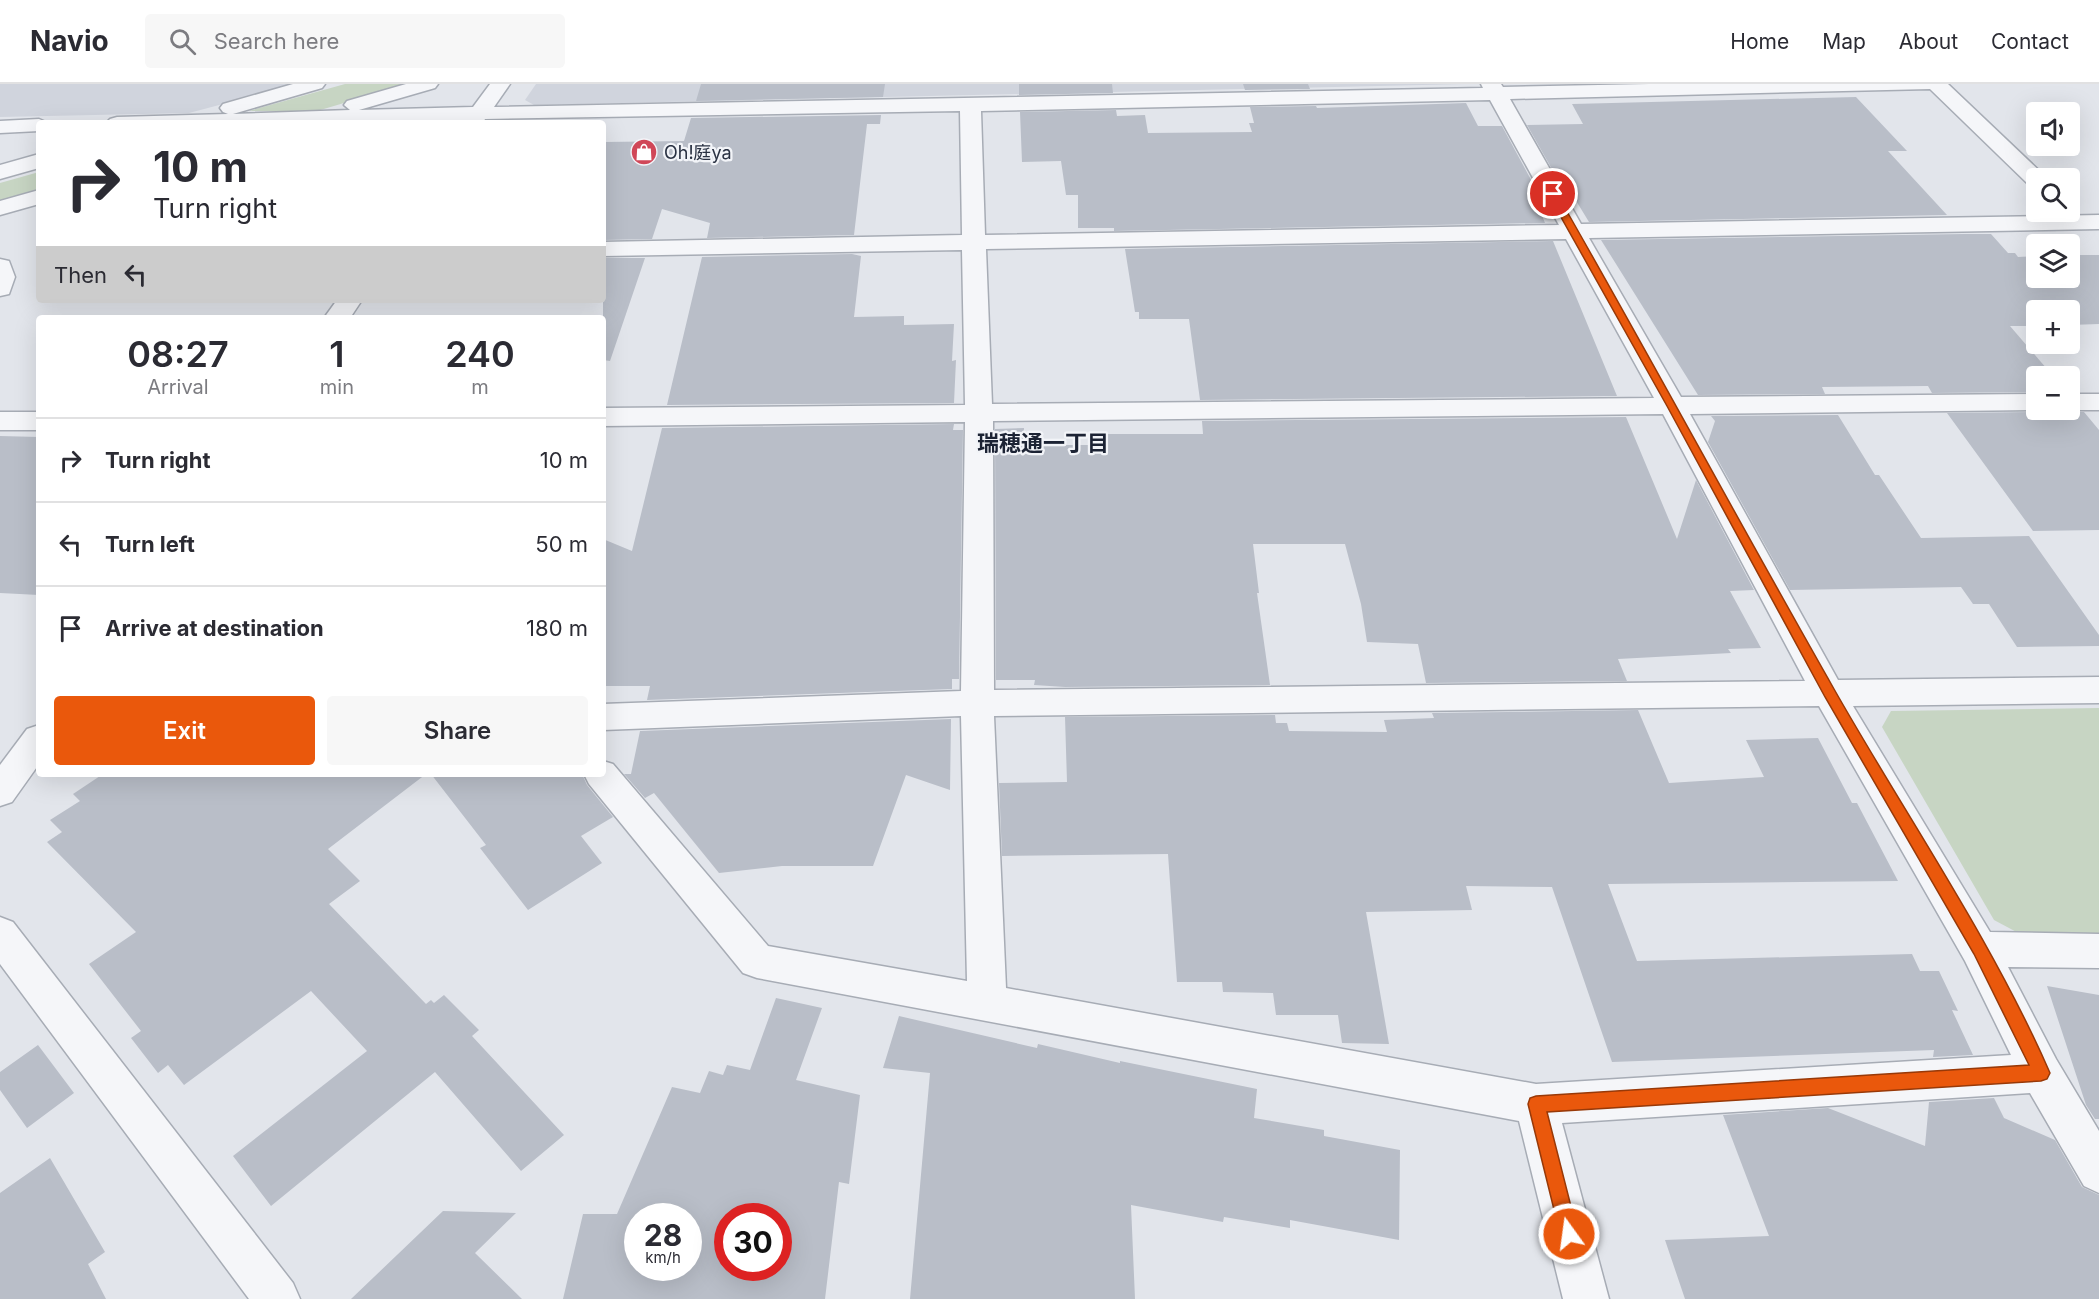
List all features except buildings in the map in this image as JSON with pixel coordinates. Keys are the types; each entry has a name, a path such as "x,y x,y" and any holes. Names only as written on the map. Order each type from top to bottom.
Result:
{"street":[{"path":"187,120 315,84"},
{"path":"303,120 428,84"},
{"path":"476,118 500,84"},
{"path":"359,120 1494,89 1927,84"},
{"path":"1936,84 2026,170"},
{"path":"1494,89 1672,406 1829,694 1979,949 2041,1073 2099,1172"},
{"path":"970,105 979,414 977,703 987,1002"},
{"path":"0,127 36,126"},
{"path":"0,172 36,162"},
{"path":"0,208 36,198"},
{"path":"606,249 1575,233 2084,219 2099,239"},
{"path":"0,266 3,277 0,289"},
{"path":"606,417 2026,402"},
{"path":"2080,402 2099,402"},
{"path":"0,421 36,421"},
{"path":"606,717 977,703 2099,690"},
{"path":"0,792 36,742"},
{"path":"604,777 757,961 1536,1104 2041,1073"},
{"path":"0,934 277,1299"},
{"path":"1979,949 2099,951"},
{"path":"1536,1104 1586,1299"}],"shaded area":[{"path":"0,84 298,84 189,113 0,117"},
{"path":"536,84 1465,84 534,105 525,100"}],"green space":[{"path":"345,84 408,84 317,111 249,111"},
{"path":"36,173 36,192 0,202 0,183"},
{"path":"2099,708 2099,935 2024,936 1994,920 1882,727 1891,711"}],"place":[{"name":"Oh!庭ya","path":"644,152"}],"district":[{"name":"瑞穂通一丁目","path":"1043,443"}],"route":[{"path":"1553,194 1829,694 1979,949 2041,1073 1536,1104 1569,1234"}]}
